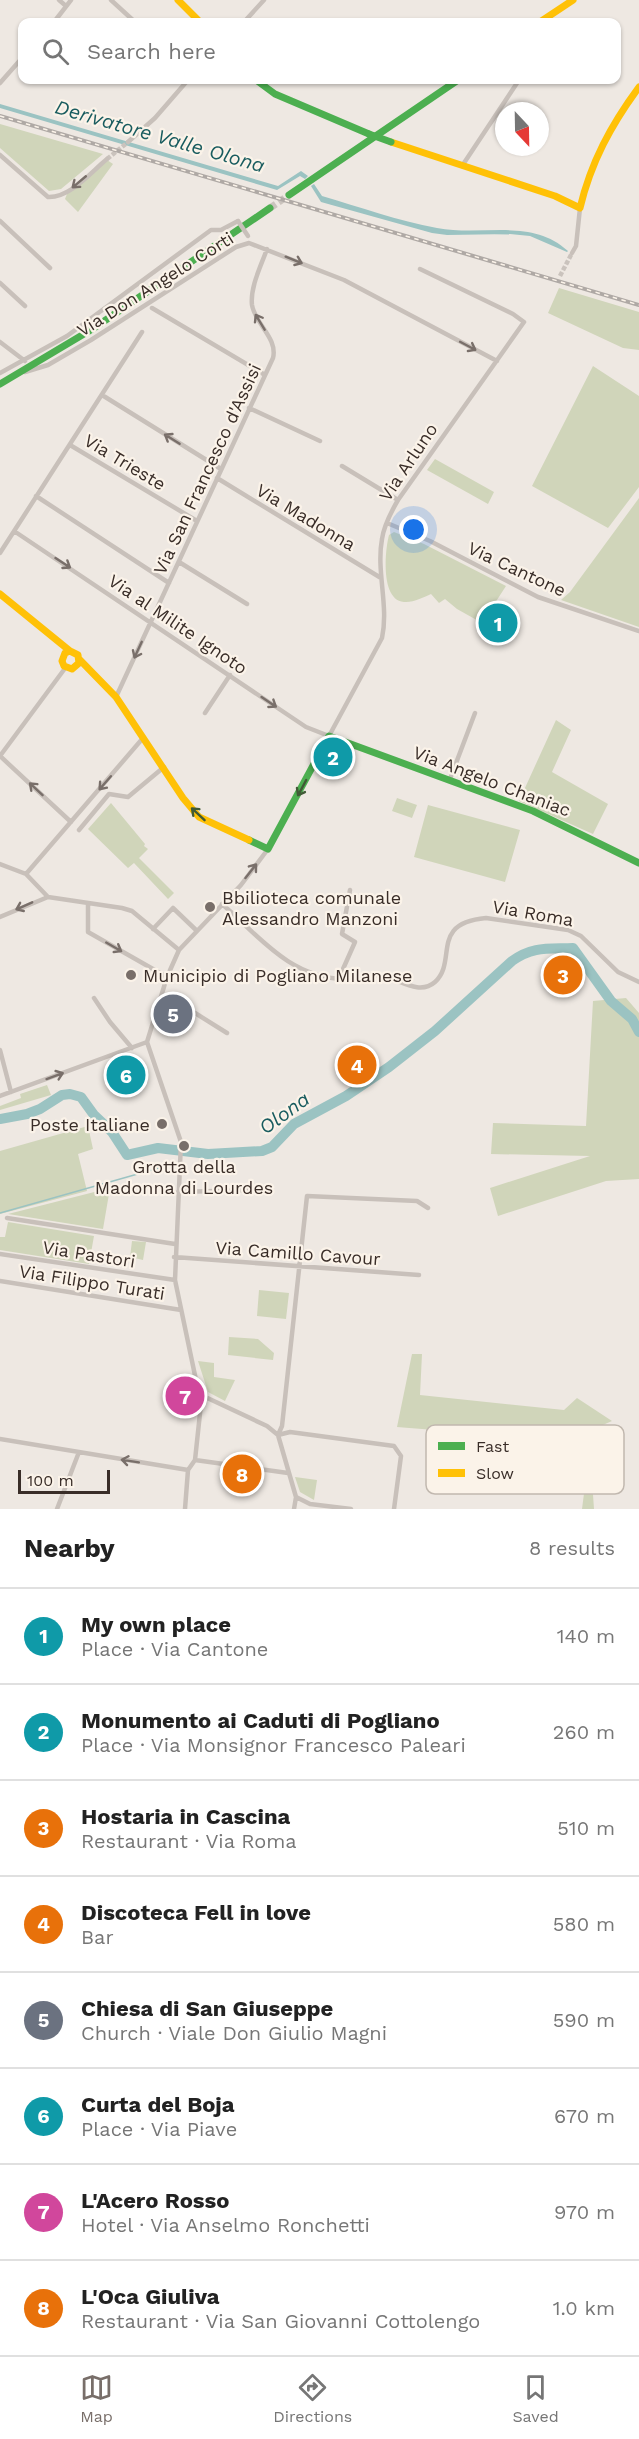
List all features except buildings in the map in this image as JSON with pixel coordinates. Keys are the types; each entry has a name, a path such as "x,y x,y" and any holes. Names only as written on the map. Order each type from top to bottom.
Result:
{"street":[{"path":"59,0 66,6"},
{"path":"57,18 71,0"},
{"path":"111,0 131,18"},
{"path":"178,0 196,18"},
{"path":"248,18 264,0"},
{"path":"546,18 573,0"},
{"path":"0,83 18,63"},
{"path":"128,142 155,118 185,84"},
{"path":"261,84 275,94 369,134 555,196 580,208"},
{"path":"289,195 452,84"},
{"path":"462,166 516,84"},
{"path":"572,253 576,246 580,208 587,179 597,151 619,114 639,87"},
{"path":"0,155 48,197 61,196 107,159"},
{"path":"0,382 19,374 94,328 270,207"},
{"path":"0,221 50,268"},
{"path":"0,373 25,361 76,330 211,230 221,230 238,221 248,236 249,243"},
{"name":"Via Don Angelo Corti","path":"19,374 48,365 236,247 249,243 344,280 497,360"},
{"name":"Via San Francesco d'Assisi","path":"116,697 273,358 274,348 255,315 252,301 267,249"},
{"name":"Via Arluno","path":"329,736 380,645 383,628 381,540 387,523 398,500 524,322 513,314 420,269"},
{"path":"0,283 25,306"},
{"path":"152,308 265,375"},
{"path":"0,553 142,333"},
{"path":"0,342 14,355 25,361"},
{"path":"14,355 16,366"},
{"path":"102,395 222,469"},
{"path":"249,408 320,441"},
{"name":"Via Trieste","path":"70,445 197,521"},
{"path":"342,466 398,500"},
{"name":"Via Madonna","path":"217,478 381,578"},
{"path":"36,496 169,583"},
{"name":"Via Cantone","path":"387,523 430,541 538,597 639,631"},
{"name":"Via al Milite Ignoto","path":"14,531 306,726 329,736"},
{"path":"179,562 247,604"},
{"path":"0,594 53,638 67,653 76,653 79,659 116,697 183,798 199,817 268,849"},
{"path":"67,653 62,661 68,668 94,674"},
{"path":"71,822 0,756 68,668 79,663 79,659"},
{"path":"205,713 230,675"},
{"path":"450,779 475,713"},
{"path":"185,1509 188,1470 195,1460 201,1395 174,1280 181,1142 147,1042 167,977 179,950 241,885 268,849 329,736"},
{"name":"Via Angelo Chaniac","path":"329,736 533,811 621,852 639,863"},
{"path":"26,874 143,738"},
{"path":"79,830 109,794 128,797 164,767"},
{"path":"0,864 26,874 48,897"},
{"path":"339,978 356,942 342,934 350,890"},
{"path":"0,917 48,897 122,908 132,911 179,950"},
{"path":"88,904 88,932 167,977"},
{"name":"Via Roma","path":"222,904 283,959 299,969 339,978 376,974 415,986 424,987 433,984 442,969 447,941 454,931 462,923 472,919 486,918 568,930 581,936 618,972 639,982"},
{"path":"153,929 173,908 196,930"},
{"path":"94,998 132,1048"},
{"path":"161,998 195,1013 227,1033"},
{"path":"0,1096 147,1042"},
{"path":"0,1050 11,1092"},
{"path":"178,1192 253,1190"},
{"path":"278,1435 282,1426 308,1196 417,1201 428,1208"},
{"path":"7,1218 175,1244"},
{"name":"Via Pastori","path":"0,1254 174,1280"},
{"name":"Via Camillo Cavour","path":"174,1257 419,1275"},
{"name":"Via Filippo Turati","path":"0,1281 181,1310"},
{"path":"201,1395 267,1426 278,1435 296,1497 294,1509"},
{"path":"278,1435 291,1432 394,1446 401,1456 394,1509"},
{"path":"0,1439 188,1470"},
{"path":"57,1509 79,1452"},
{"path":"195,1460 288,1473"},
{"path":"296,1497 310,1504 351,1509"}],"green space":[{"path":"0,124 103,154 61,189 49,191 0,148"},
{"path":"107,160 113,164 78,212 65,199 67,194"},
{"path":"559,288 639,312 639,350 623,348 548,313"},
{"path":"593,366 639,396 639,487 608,528 532,486"},
{"path":"435,459 494,492 488,504 427,470"},
{"path":"639,498 639,627 561,600 570,592"},
{"path":"394,532 424,544 506,586 482,623 457,609 445,599 439,603 431,594 411,602 396,599 391,593 386,573 389,535"},
{"path":"556,720 571,730 552,772 608,804 593,834 519,801"},
{"path":"397,798 417,805 412,818 392,811"},
{"path":"111,803 148,849 139,858 174,893 168,899 134,863 128,868 88,829"},
{"path":"428,805 520,830 505,882 414,857"},
{"path":"626,998 639,1013 639,1179 606,1181 498,1216 490,1188 590,1156 491,1154 493,1123 586,1126 593,1001"},
{"path":"47,1085 51,1095 0,1110 0,1106 21,1098 20,1094"},
{"path":"88,1126 93,1149 78,1154 87,1191 0,1214 0,1151"},
{"path":"110,1188 103,1229 8,1214"},
{"path":"8,1222 94,1236 89,1264 0,1250 0,1237 5,1237"},
{"path":"132,1241 146,1242 143,1260 130,1257"},
{"path":"259,1290 289,1293 286,1319 257,1316"},
{"path":"229,1337 258,1339 274,1353 273,1360 228,1355"},
{"path":"412,1354 422,1354 420,1395 564,1410 577,1398 612,1421 600,1425 426,1425 426,1430 397,1427"},
{"path":"198,1361 214,1363 214,1377 235,1380 225,1401 208,1392"},
{"path":"295,1477 317,1480 314,1500 300,1492"},
{"path":"584,1494 593,1494 594,1509 582,1509"}],"water":[{"path":"0,104 278,186 301,171 308,176 305,179 300,176 277,190 0,108"},
{"path":"314,184 322,196 408,222 454,230 522,231 538,234 568,251 530,236 432,233 321,202 311,186"}],"waterway":[{"name":"Olona","path":"0,1119 27,1114 40,1109 62,1095 70,1094 81,1097 94,1115 112,1132 127,1155 158,1148 208,1154 262,1151 272,1147 294,1124 346,1096 389,1067 435,1031 512,961 541,949 573,948 611,1001 632,1019 639,1032"},
{"path":"0,1213 173,1164"}],"tunnel":[{"path":"107,159 128,142"},
{"path":"270,208 289,195"},
{"path":"560,276 572,253"}],"railway":[{"path":"0,116 639,305"}],"traffic: fast":[{"path":"261,84 275,94 369,134"},
{"path":"289,195 452,84"},
{"path":"369,134 391,142"},
{"path":"0,384 94,328 270,208"},
{"path":"249,840 268,849 329,736 533,811 639,863"}],"traffic: slow":[{"path":"178,0 196,18"},
{"path":"546,18 573,0"},
{"path":"391,142 555,196 580,208 603,144 639,87"},
{"path":"0,594 78,655 79,663 72,669 64,666 62,661 65,653 70,651"},
{"path":"79,659 116,697 183,798 199,817 249,840"}],"place":[{"name":"My own place","path":"498,623"},
{"name":"Monumento ai Caduti di Pogliano","path":"333,757"},
{"name":"Bbilioteca comunale Alessandro Manzoni","path":"210,907"},
{"name":"Municipio di Pogliano Milanese","path":"131,975"},
{"name":"Hostaria in Cascina","path":"563,975"},
{"name":"Chiesa di San Giuseppe","path":"173,1014"},
{"name":"Discoteca Fell in love","path":"357,1065"},
{"name":"Curta del Boja","path":"126,1075"},
{"name":"Poste Italiane","path":"162,1124"},
{"name":"Grotta della Madonna di Lourdes","path":"184,1146"},
{"name":"L'Acero Rosso","path":"185,1396"},
{"name":"L'Oca Giuliva","path":"242,1474"}],"water label":[{"name":"Derivatore Valle Olona","path":"160,136"}]}
